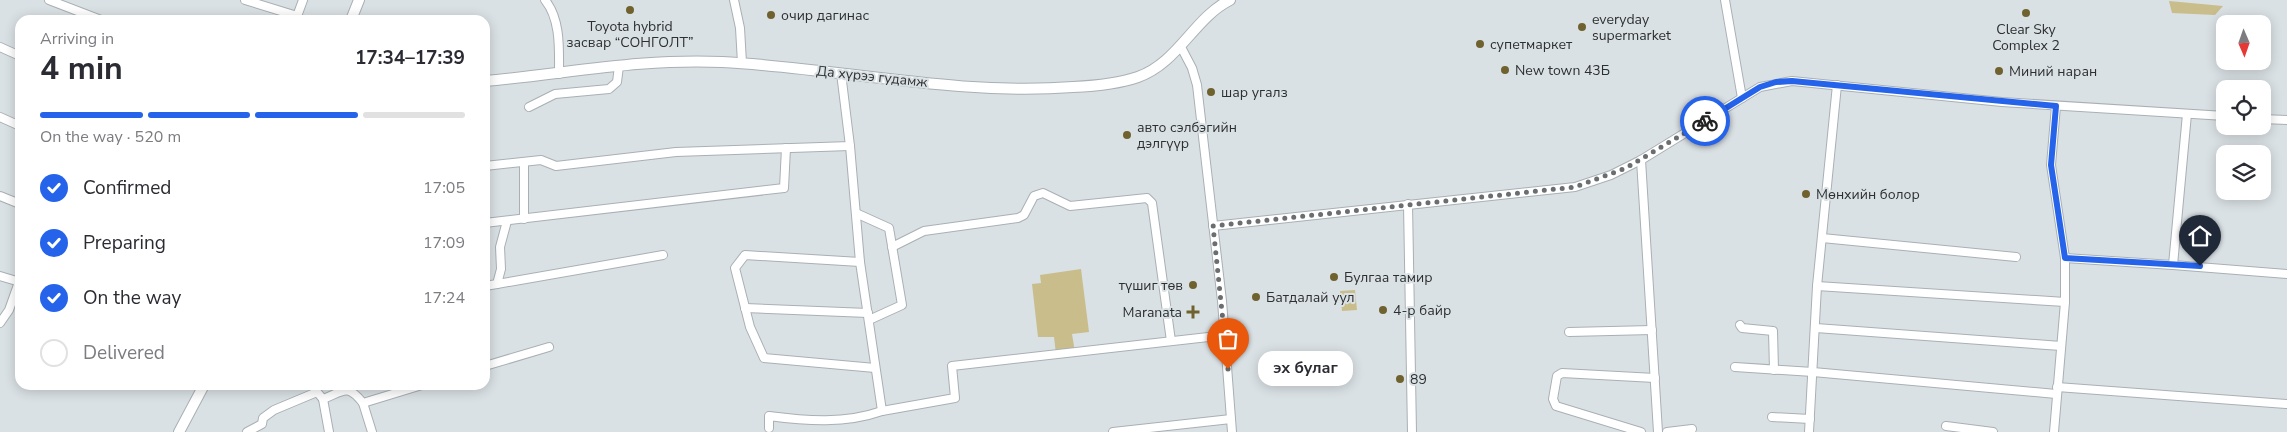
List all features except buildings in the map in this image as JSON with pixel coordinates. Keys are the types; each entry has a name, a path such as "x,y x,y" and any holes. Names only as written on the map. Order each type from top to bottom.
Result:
{"main road":[{"path":"353,15 359,0"},
{"name":"Да хүрээ гудамж","path":"490,81 619,66 686,62 742,63 1001,89 1042,90 1085,87 1121,82 1139,77 1152,70 1181,47 1211,13 1230,0"},
{"path":"179,432 201,390"}],"street":[{"path":"49,0 88,15"},
{"path":"245,0 288,15"},
{"path":"297,15 303,0"},
{"path":"545,0 554,11 558,41 559,74"},
{"path":"734,0 740,28 742,63"},
{"path":"1725,0 1742,98"},
{"path":"0,47 15,54"},
{"path":"1181,47 1198,85 1226,335 1232,432"},
{"path":"529,107 555,94 609,89 617,82 619,66"},
{"path":"841,73 858,214 860,262 882,411"},
{"path":"1213,226 1408,204 1556,190 1593,181 1641,160 1760,87 1776,82 1792,81 2056,106 2216,116"},
{"path":"1809,432 1817,286 1837,85"},
{"path":"2054,432 2065,302 2065,258 2051,165 2056,106"},
{"path":"2173,265 2186,114"},
{"path":"0,117 15,124"},
{"path":"2271,119 2287,120"},
{"path":"490,165 541,160 556,166 676,152 850,146"},
{"path":"490,223 784,188 786,148"},
{"path":"1641,160 1658,432"},
{"path":"524,162 524,220"},
{"path":"892,247 924,231 1018,218 1024,215 1034,196 1043,193 1070,206 1147,198 1152,203 1171,341"},
{"path":"0,196 15,202"},
{"path":"1408,204 1412,432"},
{"path":"745,308 868,316 902,305 889,228 858,214"},
{"path":"498,284 500,247 508,221"},
{"path":"1822,238 2016,257"},
{"path":"490,285 663,255"},
{"path":"860,262 745,255 735,268 750,327 764,358 875,368"},
{"path":"2065,258 2287,274"},
{"path":"0,276 15,281"},
{"path":"1817,286 2065,302"},
{"path":"0,323 9,310 15,293"},
{"path":"1740,325 1742,328 1773,331 1774,370"},
{"path":"1816,328 2061,346"},
{"path":"1568,332 1652,330"},
{"path":"769,428 769,416 816,421 862,418 882,411 955,398 952,366 1226,335"},
{"path":"490,365 549,347"},
{"path":"1735,367 2286,404"},
{"path":"1641,432 1556,406 1553,399 1557,376 1562,373 1655,378"},
{"path":"323,399 346,390"},
{"path":"350,390 362,403 372,432"},
{"path":"362,403 405,390"},
{"path":"247,432 262,424 263,418 274,410 317,392 323,399 329,432"},
{"path":"1772,417 1810,419"},
{"path":"1113,432 1231,419"},
{"path":"1946,426 1993,432"},
{"path":"1667,432 1692,430"}],"shaded area":[{"path":"2169,1 2223,6 2215,15 2172,13"},
{"path":"1081,269 1089,332 1072,334 1075,352 1056,354 1054,337 1038,337 1032,284 1041,283 1040,275"},
{"path":"1355,290 1357,310 1342,311 1340,291"}],"way so far":[{"path":"1228,369 1226,335 1213,226 1575,187 1626,168 1705,121"}],"place":[{"name":"Toyota hybrid засвар “СОНГОЛТ”","path":"630,10"},
{"name":"Clear Sky Complex 2","path":"2026,13"},
{"name":"очир дагинас","path":"771,15"},
{"name":"everyday supermarket","path":"1582,27"},
{"name":"супетмаркет","path":"1480,44"},
{"name":"New town 43Б","path":"1505,70"},
{"name":"Миний наран","path":"1999,71"},
{"name":"шар угалз","path":"1211,92"},
{"name":"авто сэлбэгийн дэлгүүр","path":"1127,135"},
{"name":"Мөнхийн болор","path":"1806,194"},
{"name":"Булгаа тамир","path":"1334,277"},
{"name":"түшиг төв","path":"1193,285"},
{"name":"Батдалай уул","path":"1256,297"},
{"name":"4-р байр","path":"1383,310"},
{"name":"Maranata","path":"1193,312"},
{"name":"эх булаг","path":"1228,369"},
{"name":"89","path":"1400,379"}],"route":[{"path":"1705,121 1760,87 1776,82 1792,81 2056,106 2051,165 2065,258 2200,266"}]}
